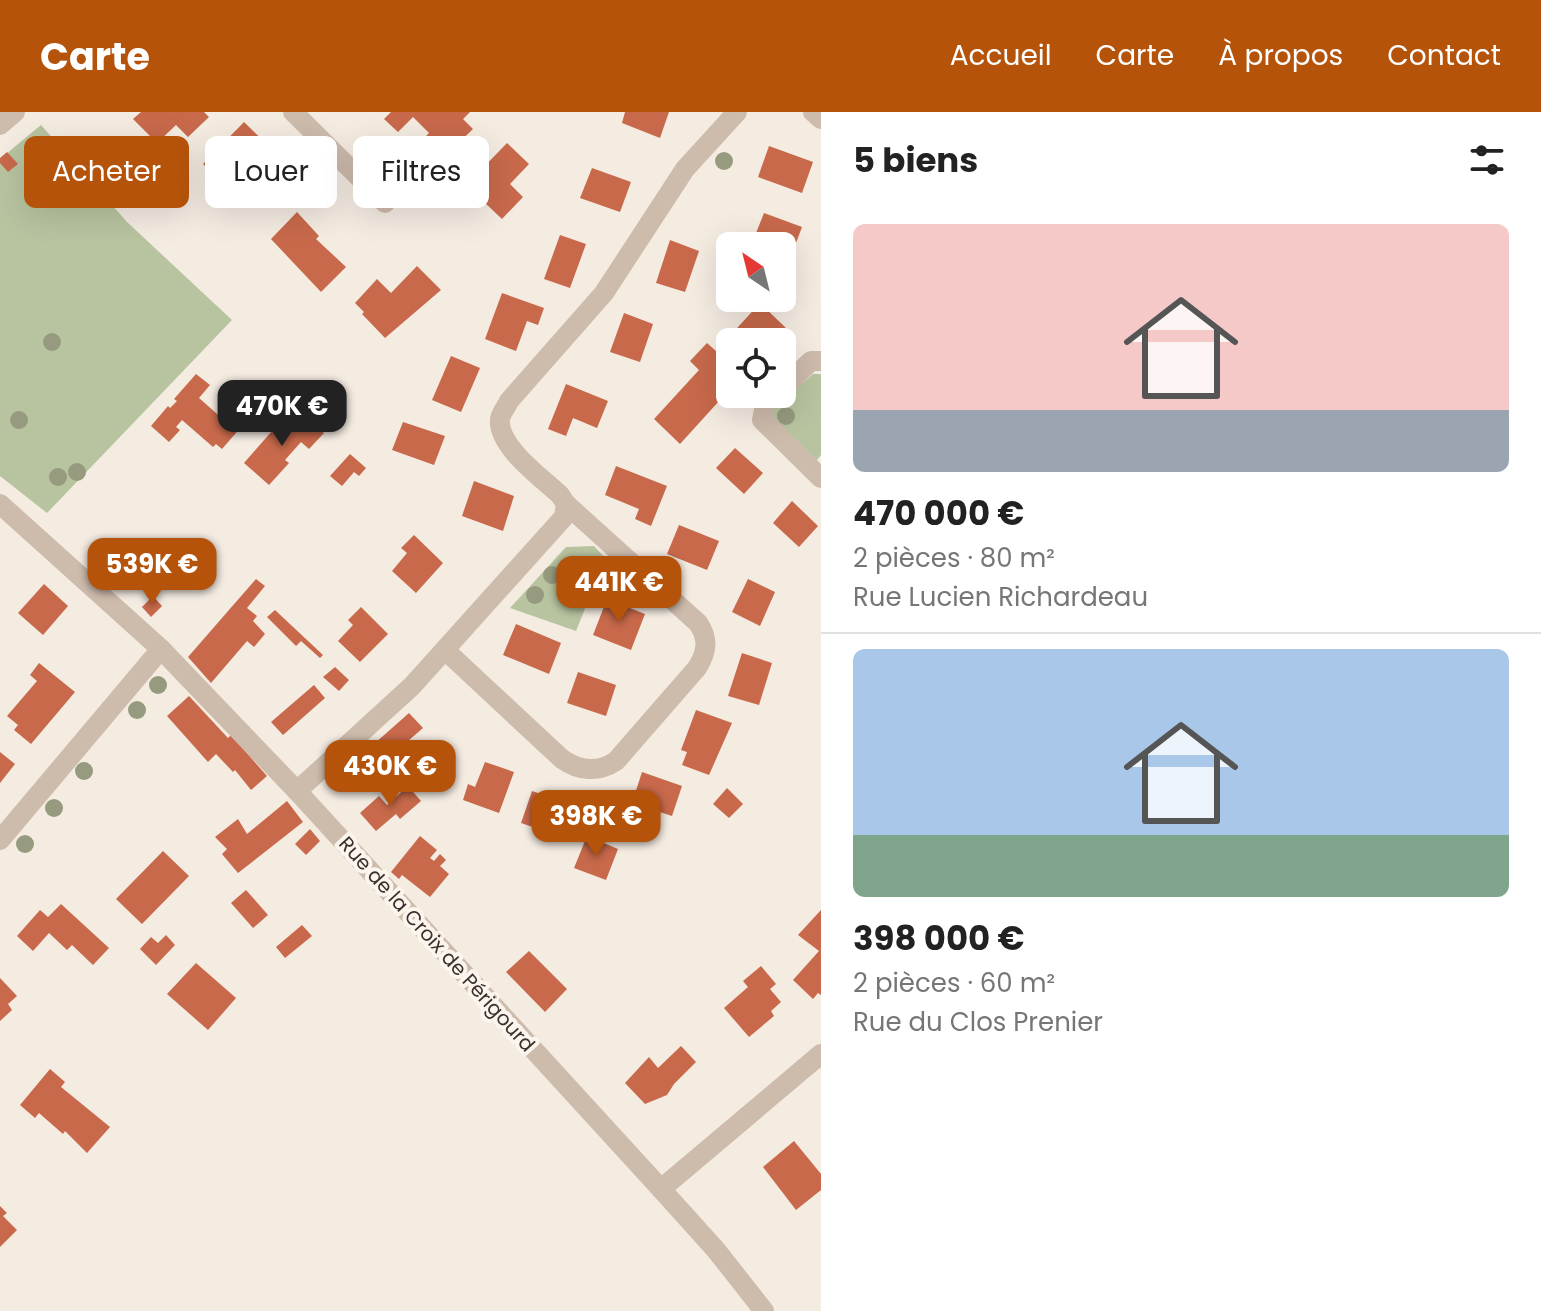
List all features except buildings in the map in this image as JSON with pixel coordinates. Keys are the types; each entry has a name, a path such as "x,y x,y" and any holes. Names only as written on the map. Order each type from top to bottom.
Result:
{"street":[{"path":"0,125 15,112"},
{"path":"293,112 353,171"},
{"path":"446,651 562,759 584,769 599,769 616,761 705,656 706,644 698,623 566,504 512,450 503,434 500,419 509,401 604,293 685,169 737,112"},
{"path":"813,112 821,119"},
{"path":"796,375 811,361 821,361"},
{"path":"764,408 762,420 821,477"},
{"name":"Rue de la Croix de Périgourd","path":"0,504 161,649 297,791 716,1250 764,1311"},
{"path":"297,791 384,715 446,651 564,517 566,504"},
{"path":"0,840 161,649"},
{"path":"661,1189 821,1054"}],"green space":[{"path":"41,125 51,136 28,136"},
{"path":"24,139 24,208 115,208 232,320 47,513 0,476 0,159"},
{"path":"813,374 821,374 821,455 817,460 812,459 774,420 774,408 796,408 796,389"},
{"path":"594,546 605,558 576,631 510,608 566,547"}]}
